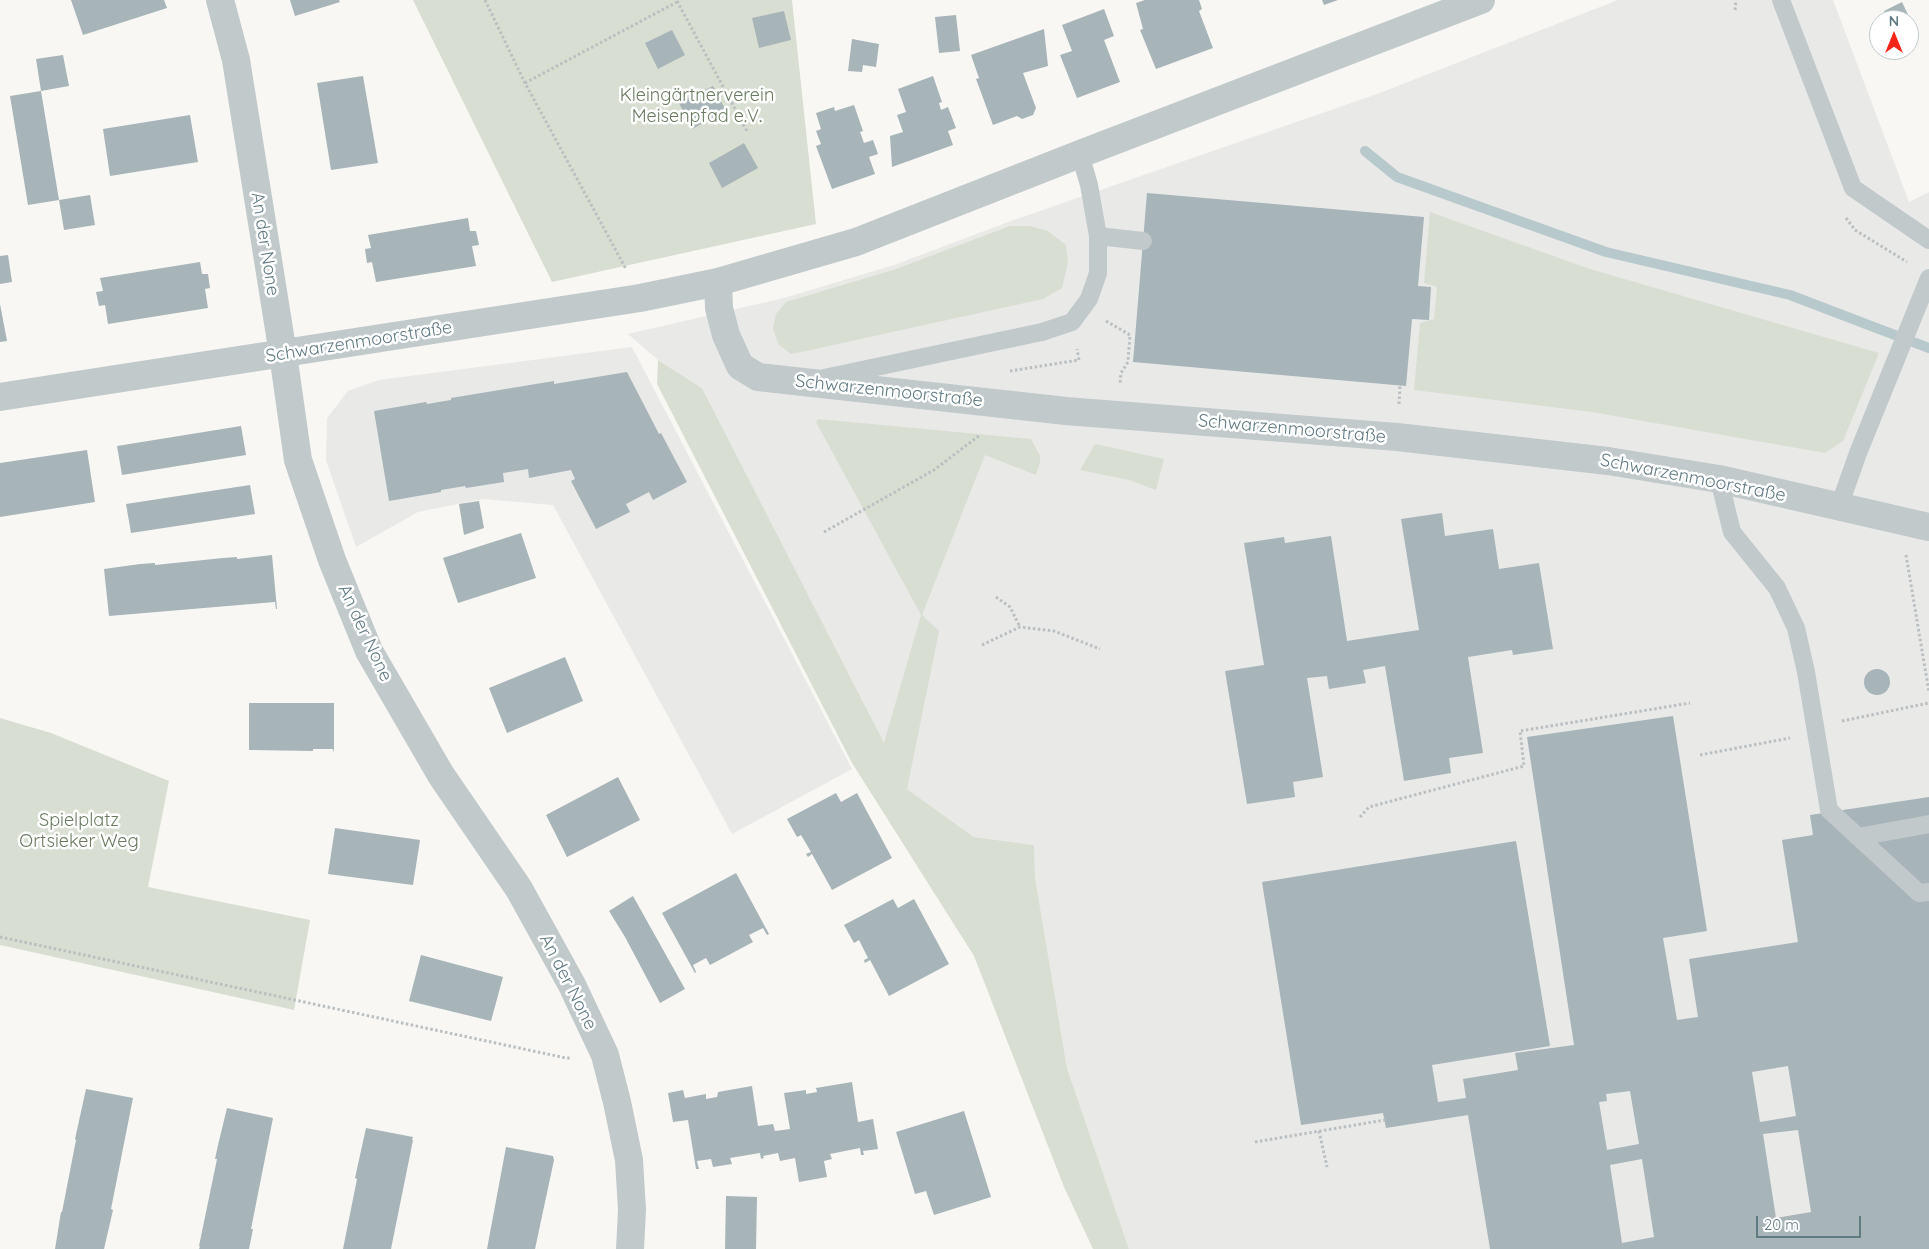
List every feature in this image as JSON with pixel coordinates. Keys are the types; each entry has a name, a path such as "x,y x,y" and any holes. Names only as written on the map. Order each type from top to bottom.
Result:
{"street":[{"name":"An der None","path":"220,0 236,60 298,460 332,560 369,651 441,775 519,889 572,985 605,1055 629,1160 632,1210 630,1249"},
{"name":"Schwarzenmoorstraße","path":"0,397 640,298 718,282 856,242 1481,0"},
{"name":"Schwarzenmoorstraße","path":"718,282 719,308 726,336 740,366 758,377 1066,411 1416,439 1608,461 1719,479 1929,526"}],"lane":[{"path":"1781,0 1853,188 1929,240"},
{"path":"807,382 1042,332 1072,322 1089,299 1098,273 1098,236 1089,185 1080,154"},
{"path":"1098,236 1143,241"},
{"path":"1839,507 1858,453 1929,278"},
{"path":"1719,479 1732,532 1777,588 1796,628 1806,672 1829,810 1919,893 1929,892"},
{"path":"1858,837 1929,824"}],"path":[{"path":"484,0 526,83 617,249 640,298"},
{"path":"1735,10 1736,0"},
{"path":"526,83 677,1 748,133"},
{"path":"1883,248 1911,264"},
{"path":"1089,299 1108,323 1130,336 1128,362"},
{"path":"824,532 934,470 985,431 988,402"},
{"path":"1901,520 1929,692"},
{"path":"996,597 1010,607 1020,627"},
{"path":"982,645 1020,627 1054,631 1100,649"},
{"path":"1360,817 1369,807 1524,766 1520,731 1690,704"},
{"path":"0,937 566,1058 605,1055"},
{"path":"1255,1142 1384,1120"},
{"path":"1319,1132 1327,1167"}],"shaded area":[{"path":"1618,0 1833,0 1909,202 1929,192 1929,1249 1129,1249 1067,1068 1035,877 1034,845 974,837 907,789 702,388 658,360 628,334 784,298 894,265 1011,221 1377,94"},
{"path":"632,347 852,769 732,834 553,505 483,499 418,512 356,547 326,460 327,418 348,391 379,380"}],"green space":[{"name":"Kleingärtnerverein Meisenpfad e.V.","path":"413,0 792,0 816,224 552,282"},
{"path":"1430,212 1590,269 1879,353 1843,441 1825,453 1592,412 1414,390 1420,323 1434,319 1437,287 1424,283"},
{"path":"1010,226 1030,226 1048,231 1066,245 1068,262 1062,288 1043,299 806,351 791,354 779,345 773,329 776,314 786,302 896,269"},
{"path":"658,360 702,388 884,743 921,615 816,422 818,419 1031,439 1040,456 1036,475 985,455 922,615 939,631 907,789 974,837 1034,845 1035,877 1067,1068 1129,1249 1093,1249 1064,1187 974,956 852,763 657,384"},
{"path":"1095,444 1164,459 1156,490 1129,480 1080,470"},
{"name":"Spielplatz Ortsieker Weg","path":"0,718 51,733 169,781 148,887 310,920 294,1010 0,945"}],"building":[{"path":"71,0 164,0 167,8 83,35"},
{"path":"290,0 339,0 340,2 295,16"},
{"path":"1145,0 1199,0 1202,9 1199,11 1213,48 1156,69 1140,30 1143,29 1136,3"},
{"path":"1322,0 1338,0 1324,5"},
{"path":"1902,2 1906,10 1886,10"},
{"path":"1104,9 1114,36 1104,40 1120,82 1077,98 1060,55 1072,51 1062,25"},
{"path":"784,11 791,40 759,48 752,18"},
{"path":"956,15 960,51 939,53 935,17"},
{"path":"1044,29 1048,66 1023,73 1036,108 1033,115 1022,119 1017,116 993,125 976,79 979,78 971,55"},
{"path":"672,30 685,55 658,69 645,43"},
{"path":"852,39 879,44 876,67 863,65 862,72 848,71"},
{"path":"63,55 69,86 41,91 36,59"},
{"path":"363,76 378,163 331,170 317,83"},
{"path":"933,76 942,102 939,103 941,110 948,107 956,128 948,131 953,145 892,167 890,136 903,132 897,115 906,112 898,89"},
{"path":"713,86 726,111 692,129 679,103"},
{"path":"41,91 59,200 28,205 10,96"},
{"path":"854,105 863,131 860,132 864,143 873,140 878,154 869,157 875,174 832,189 816,146 821,144 816,131 821,129 816,113 834,107 835,111"},
{"path":"190,115 198,162 110,176 103,129"},
{"path":"744,143 758,168 722,188 709,163"},
{"path":"1147,193 1424,217 1418,286 1431,287 1429,320 1412,319 1406,386 1133,362"},
{"path":"90,195 95,225 64,230 59,200"},
{"path":"468,218 470,231 476,231 479,245 472,246 476,266 376,282 372,262 367,263 365,249 371,248 368,235"},
{"path":"8,255 12,282 0,284 0,256"},
{"path":"200,262 202,274 208,274 210,288 205,289 208,308 108,324 105,305 99,306 96,292 103,291 100,278"},
{"path":"0,304 7,341 0,342"},
{"path":"627,372 659,434 661,433 687,482 653,500 649,492 626,504 630,512 596,529 571,481 575,479 571,470 529,478 528,469 503,473 504,482 466,488 465,486 389,501 374,411 426,402 427,404 451,400 451,398 554,381 554,384"},
{"path":"241,426 246,455 122,475 117,446"},
{"path":"87,450 95,502 0,517 0,463"},
{"path":"250,485 255,514 131,533 126,504"},
{"path":"479,501 484,528 464,535 459,504"},
{"path":"1442,513 1445,536 1493,529 1499,569 1539,563 1553,649 1513,655 1512,650 1468,657 1483,753 1449,758 1451,773 1404,781 1385,666 1363,670 1366,683 1329,689 1327,676 1307,678 1323,777 1293,782 1295,797 1247,804 1225,671 1264,665 1244,543 1284,537 1285,543 1331,536 1347,641 1419,630 1401,519"},
{"path":"521,533 536,578 458,603 443,558"},
{"path":"272,555 277,609 275,602 109,616 104,569 140,564 155,563 155,565"},
{"path":"565,657 583,701 507,733 489,688"},
{"path":"1877,669 1886,673 1890,682 1886,691 1877,695 1868,691 1864,682 1868,673"},
{"path":"249,703 334,703 334,753 333,749 313,749 313,751 249,750"},
{"path":"1673,716 1707,931 1663,938 1677,1020 1698,1017 1689,959 1798,942 1782,840 1813,835 1810,815 1929,797 1929,1249 1490,1249 1468,1115 1386,1128 1383,1113 1301,1125 1262,882 1516,841 1550,1046 1432,1065 1438,1102 1466,1098 1463,1079 1518,1070 1515,1053 1574,1045 1527,737","holes":["1788,1066 1796,1116 1760,1122 1752,1072","1630,1091 1639,1144 1607,1150 1599,1102 1607,1101 1606,1094","1798,1130 1811,1212 1776,1218 1763,1134","1642,1159 1654,1237 1622,1243 1610,1165"]},
{"path":"618,777 640,820 567,857 546,815"},
{"path":"836,793 841,802 857,793 892,858 832,890 812,854 808,857 806,854 811,852 801,835 797,837 787,819"},
{"path":"335,828 420,840 413,885 328,874"},
{"path":"736,873 769,934 767,935 763,928 749,935 753,942 710,965 706,958 693,965 695,973 662,913"},
{"path":"633,896 685,989 660,1003 609,911"},
{"path":"893,899 898,908 914,899 949,964 889,996 870,960 865,963 864,960 868,958 859,940 854,943 844,925"},
{"path":"421,955 503,977 491,1021 409,1001"},
{"path":"852,1082 858,1122 873,1119 878,1149 863,1151 864,1155 861,1155 860,1148 830,1154 832,1159 824,1161 827,1177 799,1182 795,1158 780,1161 778,1153 763,1156 764,1158 761,1159 760,1153 730,1158 732,1164 713,1167 711,1159 697,1161 699,1169 696,1169 688,1120 673,1122 668,1093 683,1090 685,1098 706,1094 706,1099 717,1097 718,1092 752,1086 758,1126 773,1124 775,1131 790,1129 784,1093 806,1090 806,1094 817,1092 816,1088"},
{"path":"86,1089 133,1098 111,1209 113,1210 104,1249 55,1249 75,1139"},
{"path":"227,1108 273,1118 251,1229 253,1229 249,1249 199,1249 217,1159 215,1159"},
{"path":"964,1111 991,1197 934,1215 926,1191 915,1194 896,1132"},
{"path":"366,1128 413,1137 391,1249 343,1249"},
{"path":"506,1147 553,1156 554,1160 535,1249 487,1249"},
{"path":"726,1196 757,1197 756,1249 725,1249"}],"waterway":[{"path":"1365,151 1397,177 1606,252 1790,295 1929,348"}]}
